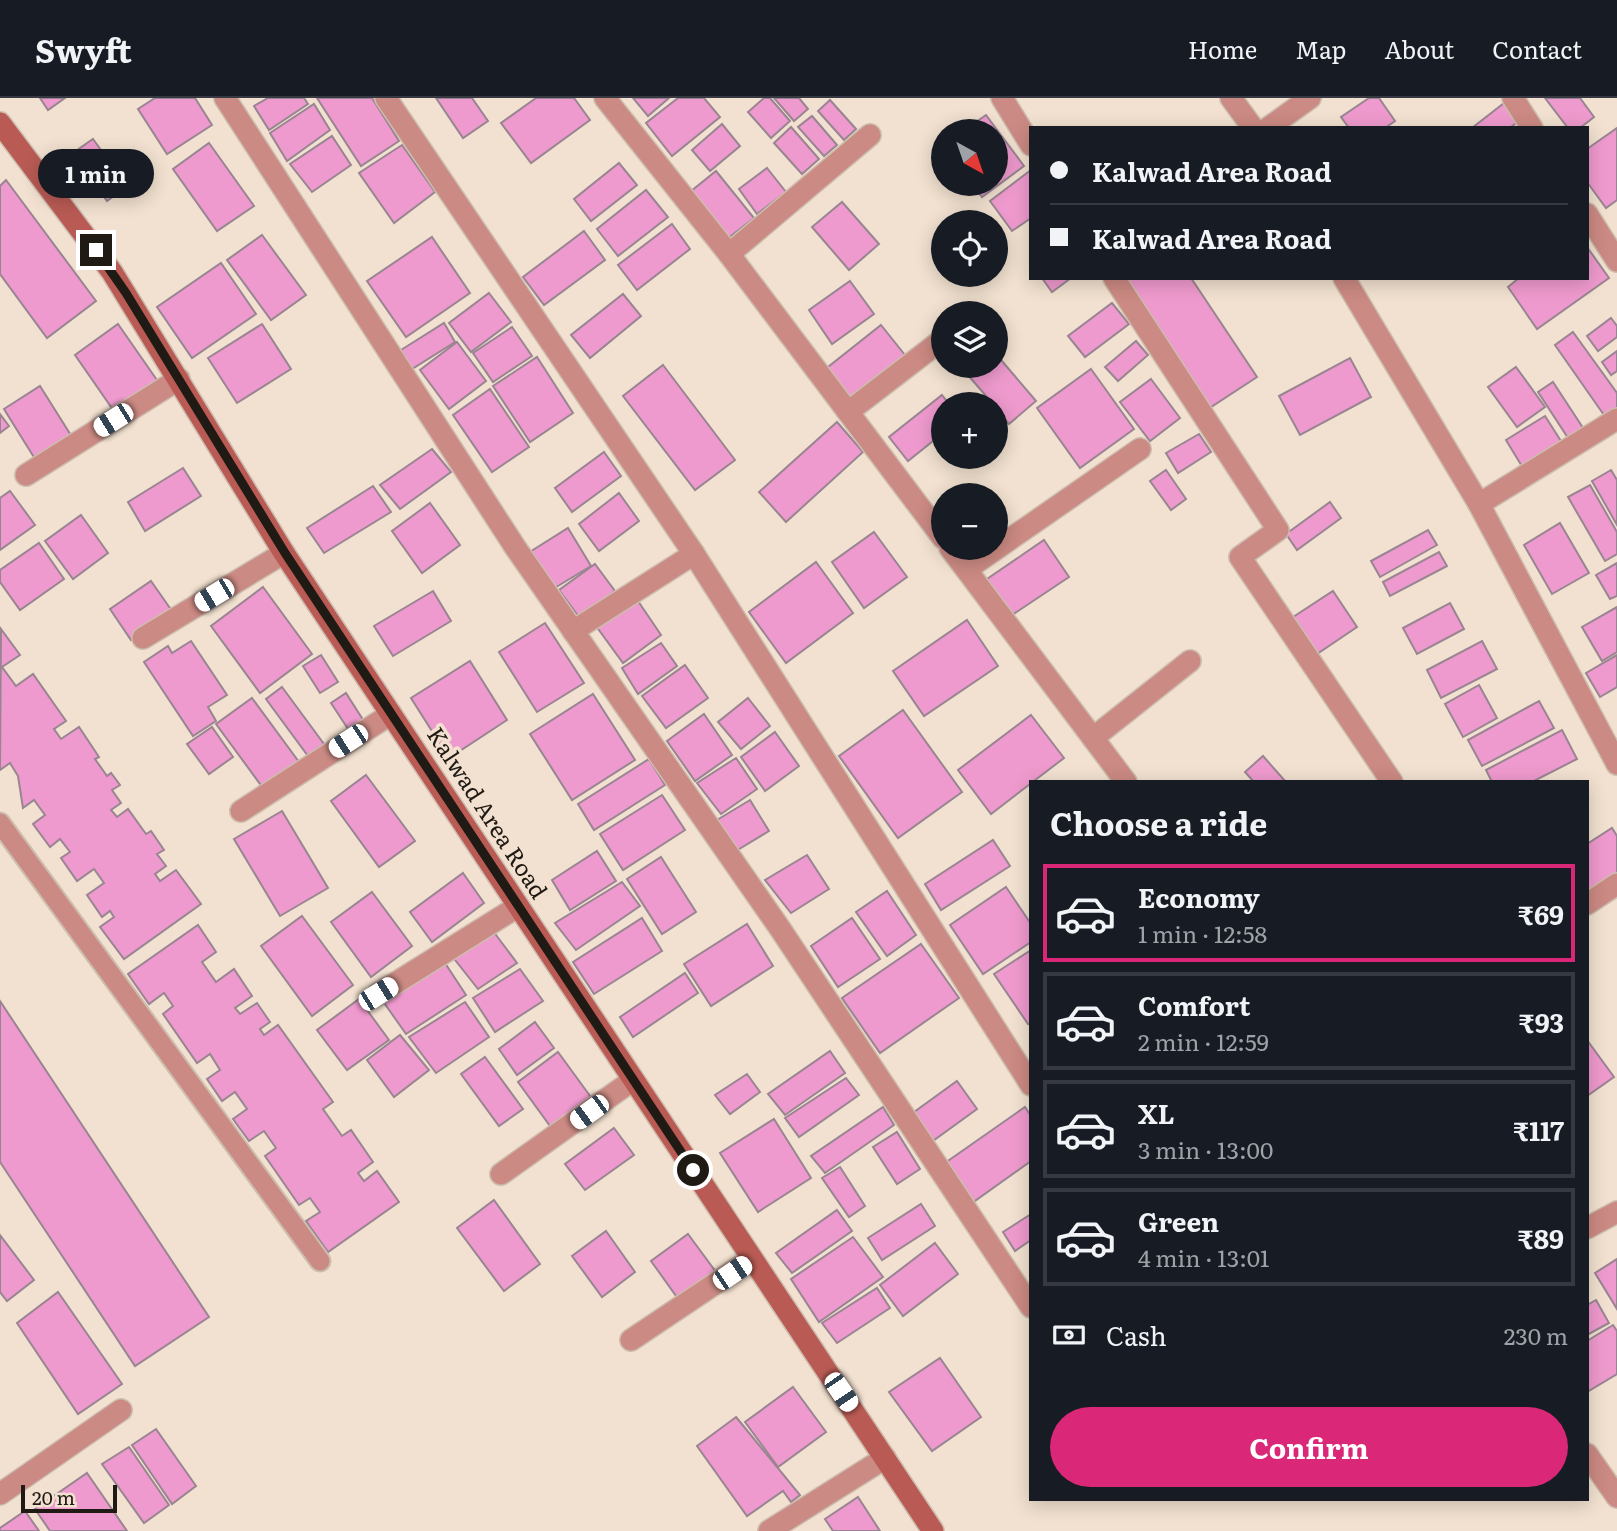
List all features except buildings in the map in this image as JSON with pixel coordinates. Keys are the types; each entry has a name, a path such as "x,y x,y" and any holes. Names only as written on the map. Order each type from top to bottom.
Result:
{"street":[{"path":"225,98 515,547 781,930 1029,1304"},
{"path":"386,98 694,554 1029,1082"},
{"path":"605,98 729,254 931,522"},
{"path":"1002,98 1029,142"},
{"path":"1231,98 1252,126"},
{"path":"1271,126 1310,98"},
{"path":"1513,98 1531,126"},
{"name":"Kalwad Area Road","path":"0,123 113,272 285,553 517,907 933,1531"},
{"path":"729,254 870,135"},
{"path":"1589,217 1617,261"},
{"path":"1115,280 1278,530 1240,557 1391,780"},
{"path":"1345,280 1479,504 1617,764"},
{"path":"848,412 931,348"},
{"path":"26,475 179,379"},
{"path":"1479,504 1617,419"},
{"path":"967,569 1140,449"},
{"path":"143,638 285,553"},
{"path":"573,631 694,554"},
{"path":"960,560 1124,780"},
{"path":"1093,738 1190,662"},
{"path":"241,811 391,714"},
{"path":"1589,903 1617,884"},
{"path":"378,994 517,907"},
{"path":"501,1174 634,1080"},
{"path":"1589,1227 1617,1212"},
{"path":"631,1340 752,1259"},
{"path":"0,1494 121,1410"},
{"path":"1589,1457 1617,1497"},
{"path":"769,1531 885,1458"}],"lane":[{"path":"0,823 320,1261"}],"route":[{"path":"96,250 113,272 285,553 693,1170"}]}
